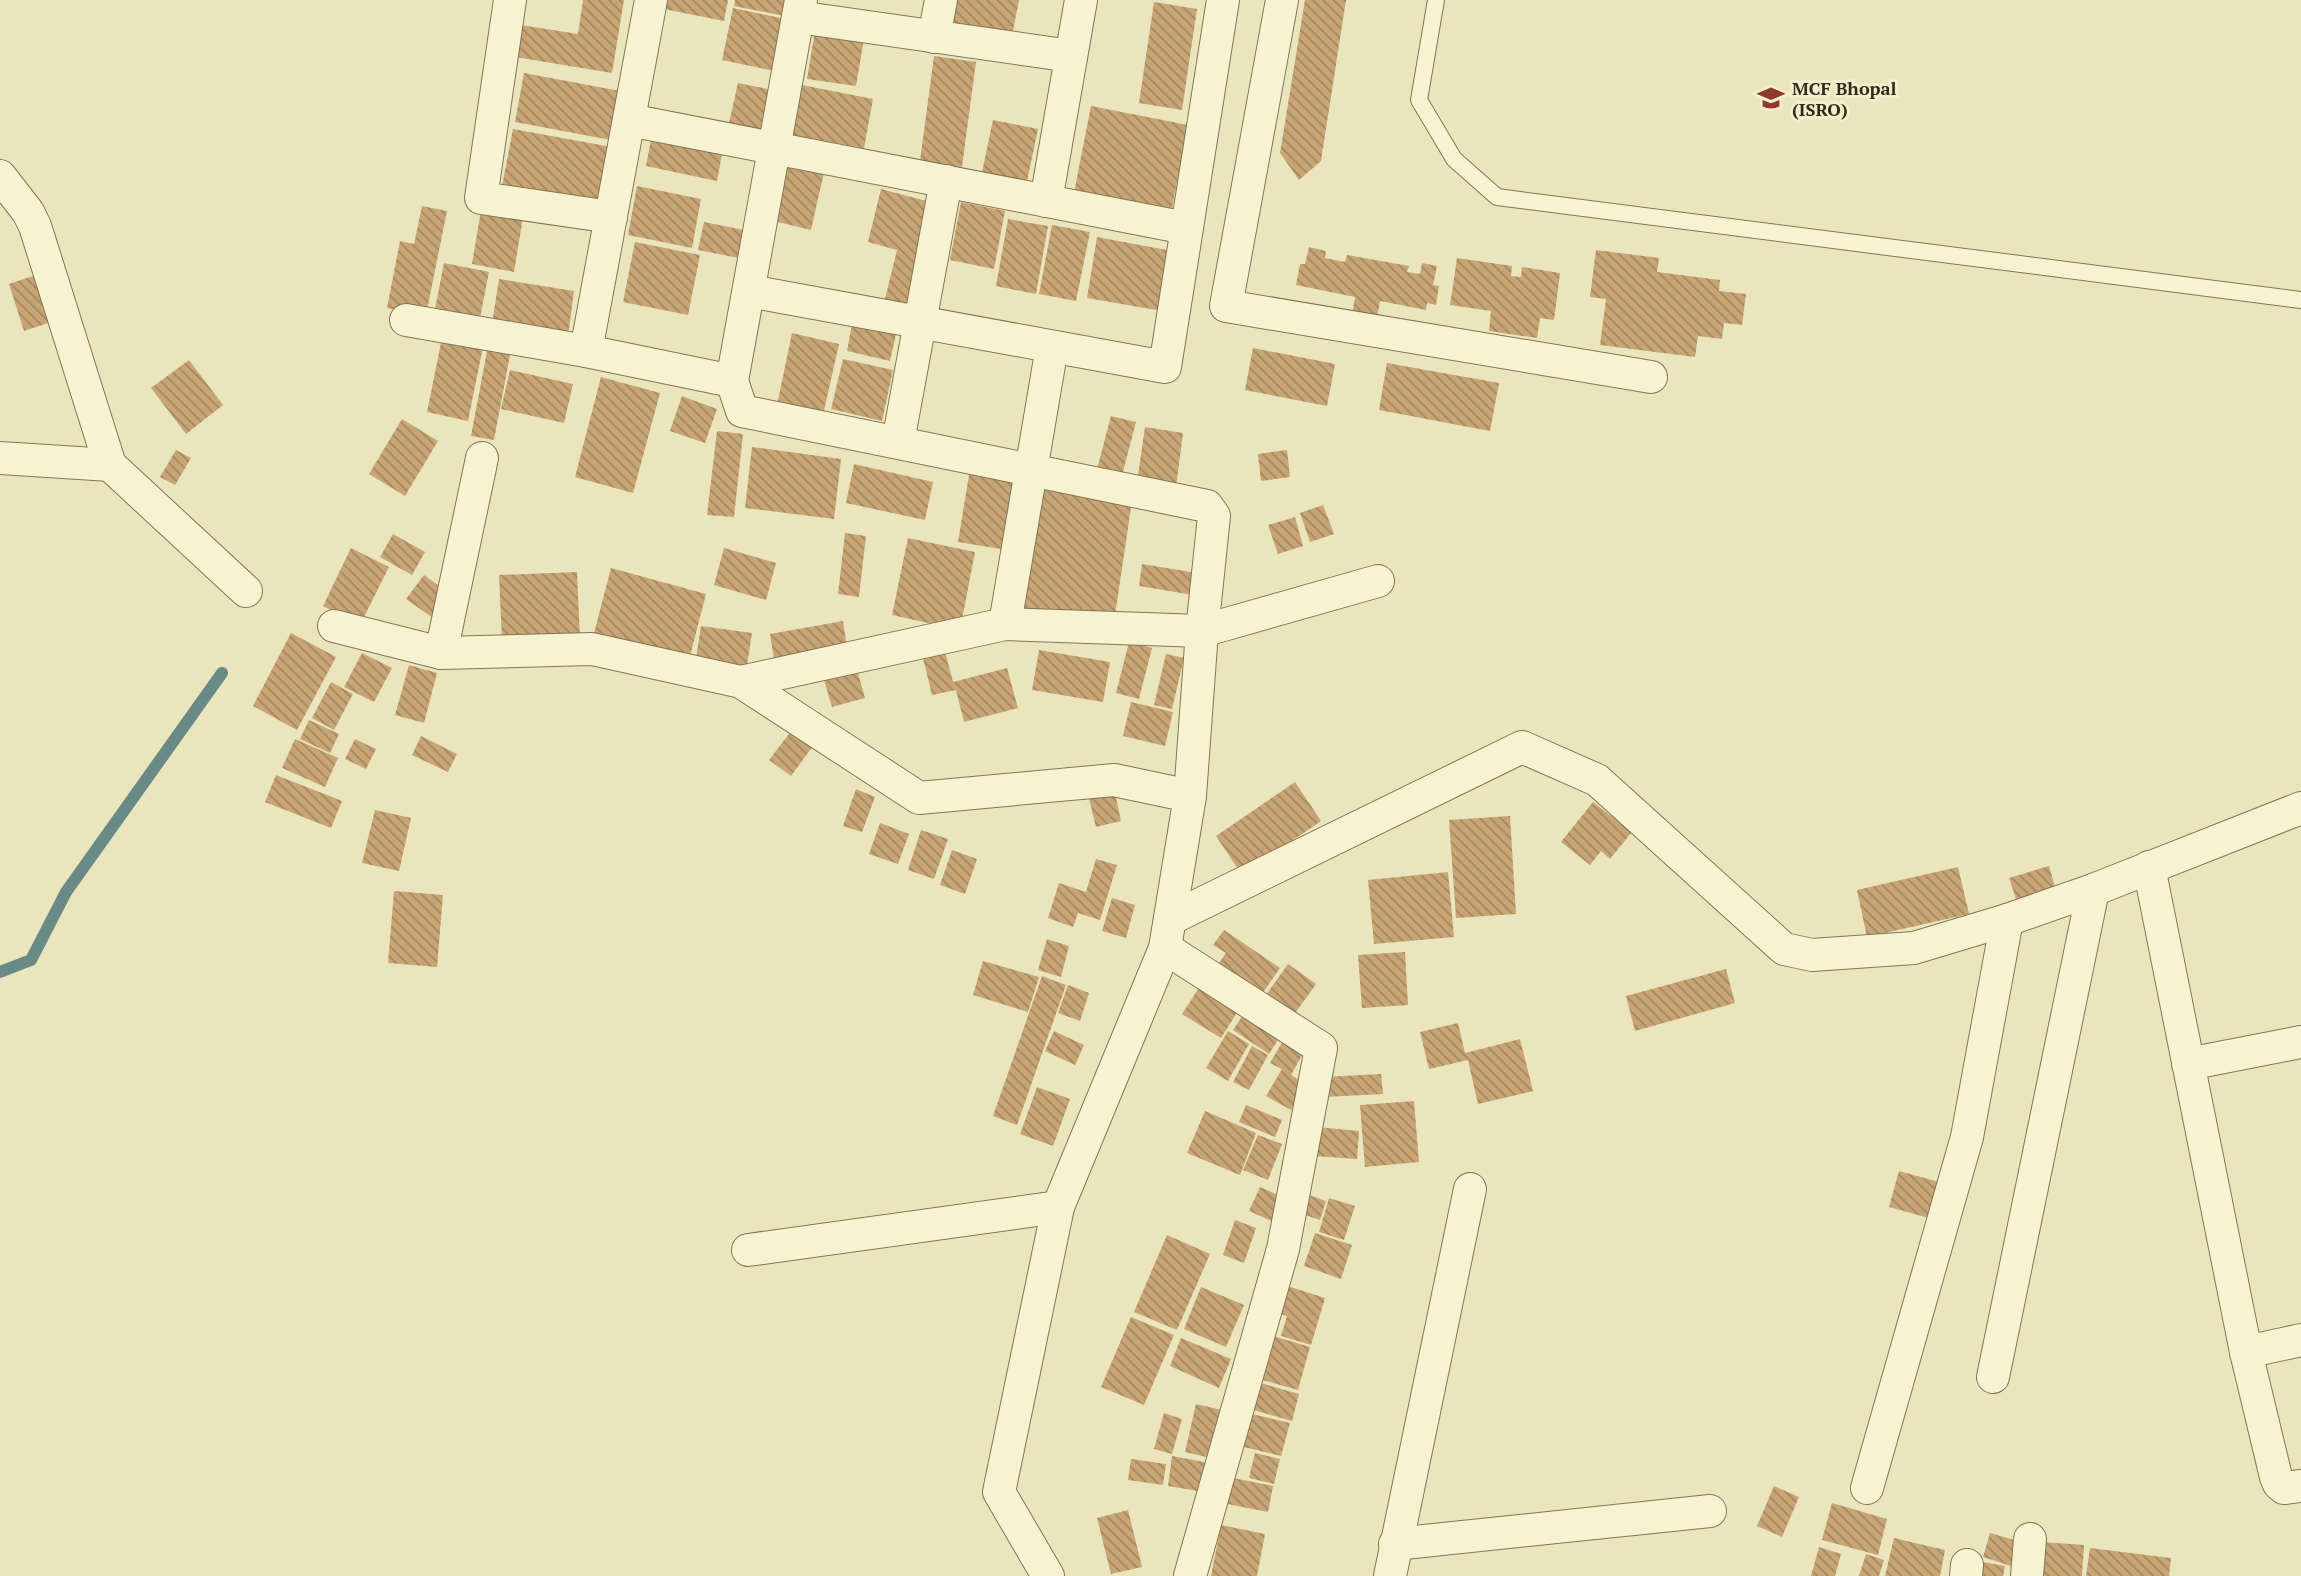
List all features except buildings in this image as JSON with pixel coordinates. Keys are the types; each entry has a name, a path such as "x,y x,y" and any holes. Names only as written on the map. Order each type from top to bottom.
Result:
{"street":[{"path":"510,0 481,198 611,217"},
{"path":"586,351 651,0"},
{"path":"934,37 941,0"},
{"path":"1046,201 1081,0"},
{"path":"749,291 1164,367 1223,0"},
{"path":"1282,0 1226,306 1651,377"},
{"path":"1048,1576 999,1492 1058,1207 1168,934 1189,796 1214,516 1207,506 742,411 732,381 799,8 934,37 1071,56"},
{"path":"629,120 1186,228"},
{"path":"0,176 28,212 35,226 110,465 246,591"},
{"path":"898,442 946,181"},
{"path":"406,320 586,351 732,381"},
{"path":"1004,624 1052,347"},
{"path":"0,458 110,465"},
{"path":"441,653 482,458"},
{"path":"741,682 1004,624 1202,631 1378,580"},
{"path":"334,626 441,653 592,649 741,682 919,798 1114,780 1189,796"},
{"path":"1168,934 1522,747 1597,780 1784,949 1812,955 1914,948 2093,890 2301,808"},
{"path":"2149,867 2246,1352 2276,1477 2284,1488 2301,1486"},
{"path":"1993,1377 2093,890"},
{"path":"1867,1488 1967,1137 2007,920"},
{"path":"1168,934 1321,1048 1283,1249 1190,1576"},
{"path":"2188,1063 2301,1042"},
{"path":"1390,1576 1470,1189"},
{"path":"747,1250 1058,1207"},
{"path":"2246,1352 2301,1340"},
{"path":"1395,1544 1710,1511"},
{"path":"2027,1576 2030,1539"}],"lane":[{"path":"1436,0 1419,100 1454,159 1497,197 2301,300"}],"waterway":[{"path":"0,972 31,960 66,892 222,673"}],"place":[{"name":"MCF Bhopal (ISRO)","path":"1771,98"}]}
